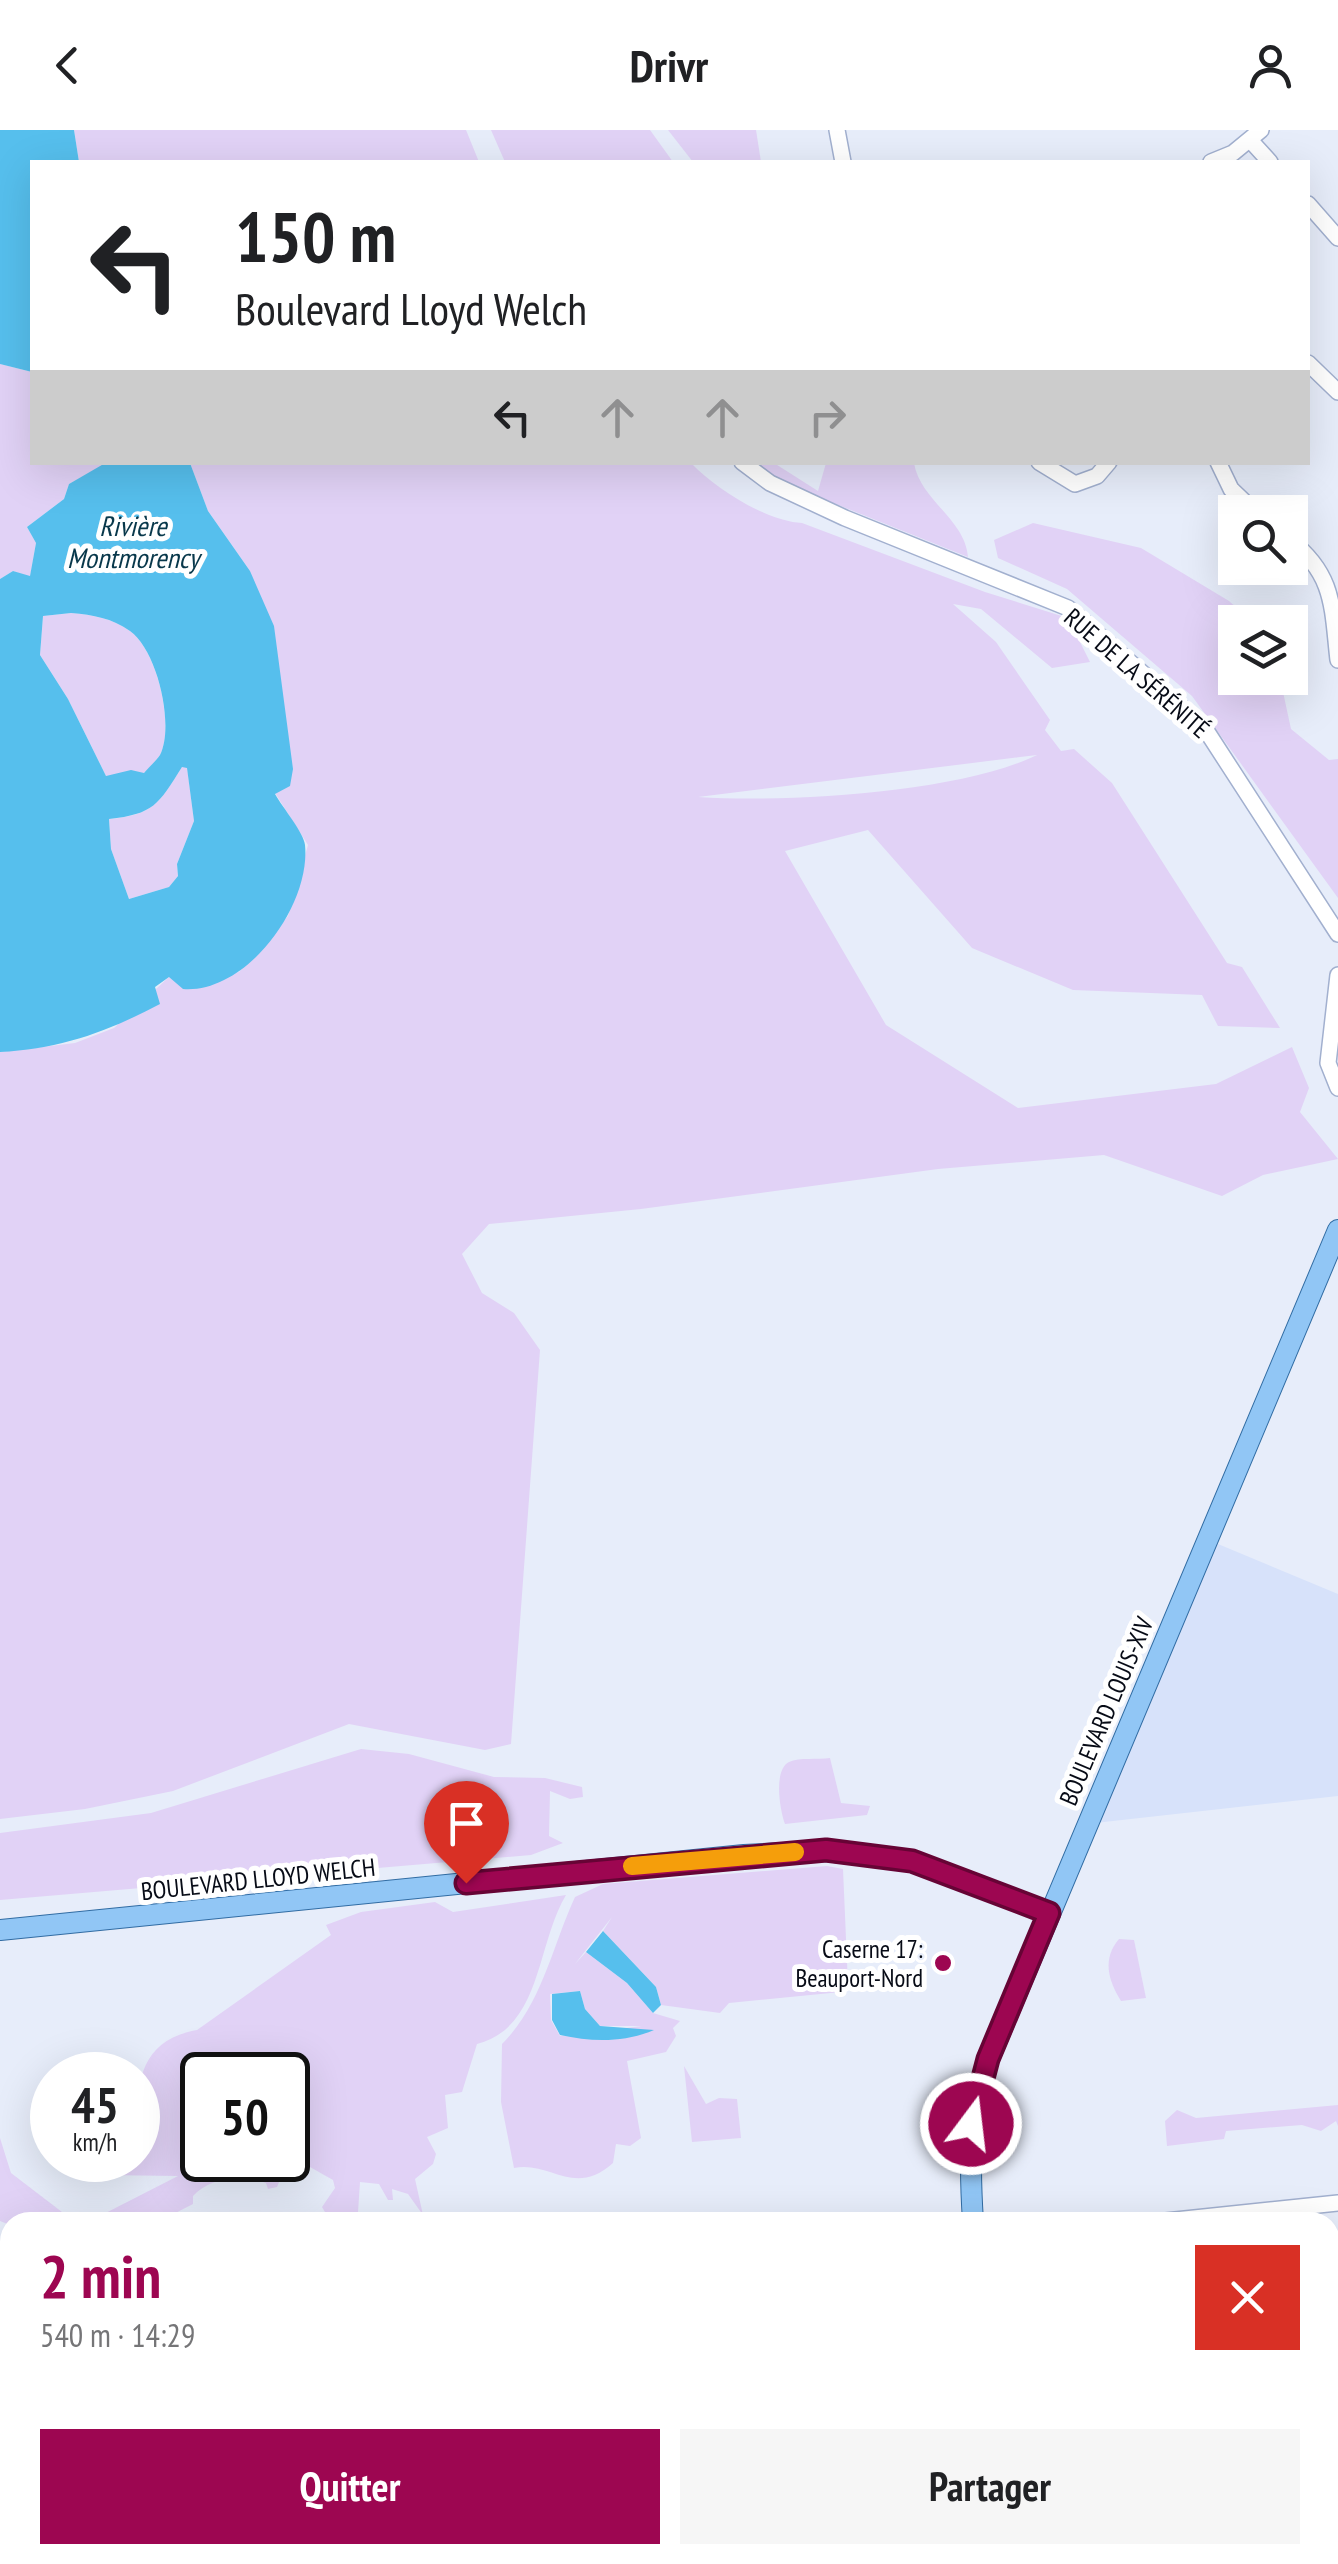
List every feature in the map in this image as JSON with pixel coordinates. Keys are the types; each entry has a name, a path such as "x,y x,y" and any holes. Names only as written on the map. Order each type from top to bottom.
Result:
{"main road":[{"name":"BOULEVARD LOUIS-XIV","path":"972,2212 968,2149 972,2111 988,2059 1338,1230"},
{"name":"BOULEVARD LLOYD WELCH","path":"0,1930 826,1850 912,1861 1049,1913"}],"street":[{"path":"836,130 844,160"},
{"path":"1214,160 1256,135 1269,160"},
{"path":"1310,206 1338,238"},
{"path":"1323,221 1338,208"},
{"path":"1310,365 1338,392"},
{"name":"RUE DE LA SÉRÉNITÉ","path":"746,465 770,482 845,518 1068,608 1204,727 1338,934"},
{"path":"1044,465 1075,484 1097,476 1106,465"},
{"path":"1219,465 1237,495"},
{"path":"1308,554 1325,578 1338,660"},
{"path":"1338,975 1328,1064 1338,1088"},
{"path":"1252,2212 1338,2203"}],"shaded area":[{"path":"74,130 466,130 478,160 79,160"},
{"path":"491,130 650,130 672,160 504,160"},
{"path":"668,130 756,130 761,160 691,160"},
{"path":"0,364 30,372 30,465 103,465 69,484 64,499 27,527 36,543 30,577 13,571 0,579"},
{"path":"191,465 693,465 728,493 758,510 1068,618 1090,662 1052,668 981,609 953,604 996,642 1050,720 1045,730 1061,751 1074,749 1112,783 1227,963 1242,967 1280,1028 1218,1026 1202,995 1073,990 972,948 868,830 785,851 886,1025 1018,1108 1216,1084 1292,1047 1309,1088 1300,1112 1338,1159 1263,1175 1222,1196 1104,1155 938,1169 641,1209 489,1224 462,1254 482,1293 514,1313 540,1350 511,1744 485,1750 349,1724 173,1791 85,1809 0,1819 0,1052 75,1043 114,1028 170,976 178,981 239,972 288,916 308,845 275,793 280,787 250,571 208,511","holes":["1037,755 964,778 919,787 824,796 698,797"]},
{"path":"757,465 777,465 818,491 825,465 915,465 925,488 959,531 968,557 776,480"},
{"path":"1033,523 1141,548 1234,605 1218,605 1218,695 1284,695 1291,729 1329,760 1338,759 1338,898 1192,696 1067,589 998,558 994,540"},
{"path":"71,613 102,618 123,627 148,654 161,689 165,726 160,755 144,773 106,776 68,699 40,655 43,616"},
{"path":"182,767 187,767 194,821 177,864 178,876 169,887 129,899 111,849 109,819 136,814 154,805"},
{"path":"1206,1539 1338,1594 1338,1796 1086,1824"},
{"path":"361,1749 409,1754 494,1777 545,1778 582,1787 583,1797 570,1799 550,1791 549,1836 563,1843 531,1855 0,1900 0,1833 151,1813"},
{"path":"830,1758 841,1803 870,1806 867,1815 785,1824 779,1791 784,1766 798,1760"},
{"path":"827,1866 843,1869 848,1985 841,1992 729,2003 720,2013 661,2005 656,1987 603,1931 612,1917 575,1964 586,1952 627,1983 653,2013 680,2021 673,2028 676,2036 666,2052 627,2061 641,2138 630,2146 616,2144 613,2163 586,2178 514,2168 501,2102 502,2044 537,1993 575,1897 603,1884","holes":["580,1991 585,2009 600,2026 642,2026 560,2036 551,2020 550,1994"]},
{"path":"566,1895 526,2003 498,2035 477,2044 462,2092 445,2095 448,2128 427,2137 436,2154 433,2164 415,2179 422,2212 408,2194 392,2189 393,2200 388,2200 379,2184 360,2182 358,2212 325,2212 322,2207 335,2188 333,2180 310,2167 310,2052 180,2052 180,2182 215,2182 193,2196 193,2204 177,2212 108,2212 178,2176 160,2176 160,2052 155,2052 158,2048 174,2037 197,2030 331,1935 326,1925 361,1912 435,1902 453,1912"},
{"path":"1119,1939 1134,1940 1146,1998 1121,2001 1113,1985 1110,1954"},
{"path":"684,2066 706,2104 719,2098 737,2099 741,2138 692,2142"},
{"path":"1338,2105 1338,2126 1336,2121 1321,2131 1302,2125 1226,2131 1224,2139 1167,2146 1165,2121 1177,2110 1196,2118"},
{"path":"0,2138 11,2173 62,2212 0,2212"},
{"path":"261,2182 279,2182 277,2187 268,2189"}],"water":[{"path":"0,130 74,130 79,160 30,160 30,372 0,364"},
{"name":"Rivière Montmorency","path":"102,465 191,465 208,511 250,571 274,626 293,769 290,786 275,794 304,840 304,869 286,919 251,962 229,977 207,987 183,989 169,977 155,987 160,1004 121,1023 63,1043 0,1052 0,579 13,571 30,576 36,543 27,527 64,499 69,484","holes":["71,613 102,618 130,631 140,641 161,689 164,742 160,755 144,773 131,770 106,776 68,699 40,655 43,616","182,767 187,768 194,821 177,864 178,876 169,887 129,899 111,849 109,819 146,810 167,790"]},
{"path":"603,1931 656,1987 661,2005 653,2013 627,1983 586,1952"},
{"path":"580,1991 585,2009 600,2026 654,2030 607,2040 560,2035 552,2020 552,1994"}],"slow traffic":[{"path":"632,1866 795,1852"}],"place":[{"name":"Caserne 17: Beauport-Nord","path":"943,1963"}],"route":[{"path":"466,1883 826,1850 912,1861 1049,1913 988,2059 971,2124"}]}
